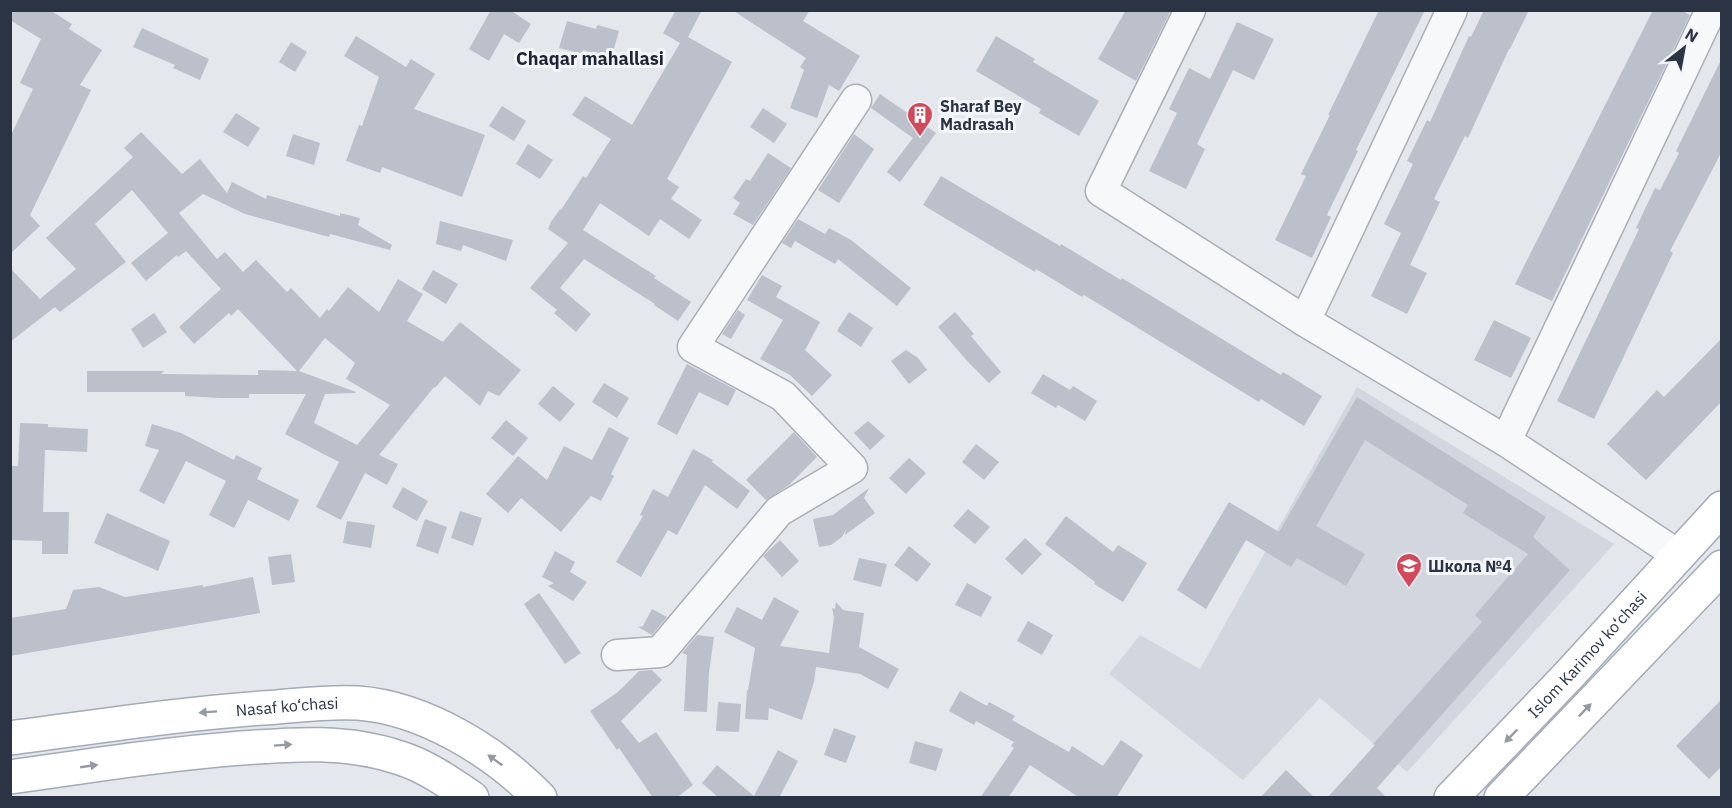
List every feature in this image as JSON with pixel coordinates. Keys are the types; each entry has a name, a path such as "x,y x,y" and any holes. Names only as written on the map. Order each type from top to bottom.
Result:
{"main road":[{"name":"Islom Karimov ko‘chasi","path":"1451,798 1568,676 1722,508"},
{"path":"1501,798 1722,567"},
{"name":"Nasaf ko‘chasi","path":"22,736 191,713 359,703 426,720 462,738 496,760 540,798"},
{"path":"22,736 25,775 193,752 309,743 356,747 401,758 443,778 472,798"}],"street":[{"path":"1190,10 1101,191 1305,321 1506,441 1678,555"},
{"path":"1305,321 1452,10"},
{"path":"1506,441 1712,10"},
{"path":"617,655 660,652 779,511 852,468 783,396 693,347 856,100"}],"shaded area":[{"name":"Школа №4","path":"1357,387 1614,544 1407,772 1320,698 1243,780 1109,674 1140,635 1200,669"}],"building":[{"path":"10,10 50,10 72,24 69,29 102,50 80,85 91,90 30,215 40,226 10,254 10,137 33,89 20,83 41,39 10,20"},
{"path":"491,10 510,10 531,24 519,43 504,34 489,61 469,49"},
{"path":"676,10 702,10 688,37 732,62 667,179 679,187 671,199 702,220 689,239 660,219 649,236 600,203 583,230 656,276 654,278 691,302 678,321 584,259 560,288 591,314 576,332 554,313 557,310 530,288 568,243 548,229 551,222 583,176 586,178 611,139 572,115 585,96 632,125 680,43 663,33"},
{"path":"732,10 810,10 803,21 860,56 839,91 829,85 817,118 790,108 804,70 800,67 806,58"},
{"path":"1126,10 1171,10 1136,81 1098,59"},
{"path":"1379,10 1425,10 1356,150 1358,151 1327,215 1331,217 1312,258 1275,240 1306,176 1301,174"},
{"path":"1484,10 1529,10 1468,138 1465,136 1434,199 1440,202 1410,265 1427,273 1407,314 1371,296 1401,233 1384,224 1413,164 1407,161 1427,120 1430,122 1469,36 1471,37"},
{"path":"1653,10 1681,10 1690,15 1552,301 1515,284"},
{"path":"567,21 596,29 597,25 619,31 611,59 583,50 582,54 559,48"},
{"path":"1237,22 1274,39 1254,80 1233,70 1197,144 1205,149 1186,189 1149,171 1177,113 1169,109 1189,68 1210,79"},
{"path":"142,28 209,59 200,80 173,68 175,65 133,47"},
{"path":"356,36 406,67 411,59 435,74 414,109 485,135 462,197 382,167 380,173 346,161 359,125 362,126 379,77 344,56"},
{"path":"996,36 1035,59 1033,62 1099,101 1079,136 1039,113 1041,109 976,71"},
{"path":"291,42 307,52 295,72 279,62"},
{"path":"1722,58 1722,151 1670,251 1673,253 1594,419 1557,401 1639,229 1636,228 1655,188 1660,190 1679,153 1676,151"},
{"name":"Sharaf Bey Madrasah","path":"880,94 936,133 900,182 887,172 913,138 871,108"},
{"path":"502,106 526,121 514,141 489,126"},
{"path":"763,108 787,124 774,143 750,127"},
{"path":"236,113 260,128 248,147 223,132"},
{"path":"141,132 182,174 200,159 227,193 232,182 266,199 267,195 340,216 340,213 360,218 358,225 392,245 390,250 330,234 329,237 245,214 203,194 179,213 217,259 225,252 243,272 256,260 287,292 291,288 320,318 327,309 329,311 348,287 379,312 398,279 423,294 407,321 443,342 460,322 521,370 499,396 488,391 480,406 445,376 379,455 398,464 387,485 365,473 341,520 316,507 339,462 285,434 306,394 249,394 249,398 220,398 185,396 185,392 87,392 87,371 164,371 161,374 258,375 258,370 297,371 238,309 231,316 229,313 194,344 179,327 221,289 186,251 178,257 177,255 146,281 131,263 168,233 132,190 95,224 126,262 60,312 55,307 10,342 10,268 40,299 76,269 46,238 133,157 124,148","holes":["325,338 355,363 346,379 390,405 357,445 314,423 325,394 356,392 299,371"]},
{"path":"293,134 320,143 314,165 286,156"},
{"path":"854,134 874,149 839,203 818,190"},
{"path":"528,144 553,160 540,179 516,164"},
{"path":"768,153 791,168 753,225 733,214 740,203 733,198 746,179 750,181"},
{"path":"941,176 1060,246 1061,244 1121,280 1122,278 1281,375 1283,372 1322,396 1304,426 1261,399 1259,402 1084,295 1082,297 1036,269 1035,272 923,205"},
{"path":"798,219 825,234 829,228 851,240 911,288 897,306 838,259 835,264 795,241 791,248 782,243"},
{"path":"440,221 513,240 506,261 463,245 461,251 436,244"},
{"path":"433,270 458,284 446,304 422,289"},
{"path":"762,275 782,286 776,297 820,322 805,350 832,375 812,396 790,375 760,359 783,320 747,300"},
{"path":"738,310 745,315 731,339 722,334"},
{"path":"849,312 873,328 861,347 837,331"},
{"path":"955,312 974,334 971,336 1001,372 989,383 938,327"},
{"path":"154,313 167,332 143,348 131,329"},
{"path":"1494,320 1531,338 1511,378 1474,360"},
{"path":"1722,338 1722,401 1646,480 1607,444 1657,390 1664,397"},
{"path":"906,350 918,358 927,370 909,384 891,361"},
{"path":"687,364 736,390 728,406 699,392 677,435 657,424"},
{"path":"1043,374 1070,390 1073,386 1097,401 1085,421 1058,405 1056,408 1031,393"},
{"path":"604,383 629,398 617,418 592,402"},
{"path":"553,386 575,404 560,422 538,404"},
{"path":"1357,397 1546,517 1533,537 1570,570 1377,788 1387,798 1327,798 1482,622 1475,615 1528,554 1463,513 1468,505 1365,440 1316,526 1365,554 1346,586 1297,558 1291,567 1246,540 1206,609 1177,590 1229,502 1279,532"},
{"path":"506,420 528,438 513,456 491,438"},
{"path":"868,421 885,436 870,450 854,433"},
{"path":"20,423 88,429 87,452 45,450 43,512 69,512 68,554 42,554 42,541 10,540 10,466 18,466"},
{"path":"152,424 181,433 234,460 236,455 262,468 257,479 299,500 289,521 248,500 234,528 209,515 226,481 186,461 164,504 139,491 159,450 145,446"},
{"path":"609,427 629,438 611,474 614,476 601,501 591,496 561,532 521,498 508,513 486,494 518,456 547,480 564,446 592,460"},
{"path":"794,432 817,457 789,485 766,500 746,480"},
{"path":"976,444 999,462 984,480 962,462"},
{"path":"693,449 713,460 712,462 750,491 737,509 705,485 677,535 668,530 641,577 616,562 643,516 640,515 653,489 668,497"},
{"path":"909,458 926,473 906,494 889,478"},
{"path":"403,487 428,501 417,521 392,507"},
{"path":"869,488 864,498 875,513 845,535 846,530 842,537 831,545 819,547 813,519 833,515"},
{"path":"968,509 990,527 975,544 953,526"},
{"path":"460,511 482,518 473,546 451,538"},
{"path":"107,513 170,541 158,571 94,543"},
{"path":"1066,516 1113,552 1118,545 1147,563 1123,602 1094,584 1095,582 1045,544"},
{"path":"425,519 447,527 438,554 416,546"},
{"path":"347,521 375,525 371,548 343,543"},
{"path":"1025,538 1042,554 1022,575 1005,559"},
{"path":"780,540 799,561 782,577 763,556"},
{"path":"909,546 931,564 917,582 894,565"},
{"path":"555,551 575,562 570,572 587,582 573,601 548,586 554,583 542,577"},
{"path":"291,554 295,582 272,585 268,557"},
{"path":"859,558 887,564 881,587 853,580"},
{"path":"253,577 260,613 10,656 10,618 66,609 73,590 99,587 125,597 203,585 203,587"},
{"path":"967,583 992,597 981,617 955,605"},
{"path":"539,593 581,653 565,664 524,604"},
{"path":"774,597 799,611 780,646 829,653 834,617 832,608 835,609 836,602 843,610 864,613 859,647 899,669 888,689 860,674 816,667 814,682 802,720 769,708 768,720 745,719 747,690 755,648 724,632 737,607 762,620"},
{"path":"652,609 667,617 652,635 638,627 643,626"},
{"path":"1028,621 1053,635 1042,655 1017,641"},
{"path":"697,635 714,637 707,712 684,711 687,655 682,653"},
{"path":"652,670 662,680 621,721 639,743 656,732 693,785 676,798 653,798 590,711 618,692 639,671"},
{"path":"960,691 987,706 989,702 1015,716 1012,720 1069,752 1072,746 1103,766 1121,740 1143,755 1116,798 1080,798 1030,765 1008,798 980,798 1014,748 1011,746 1014,742 976,721 974,725 949,711"},
{"path":"1722,699 1722,766 1709,779 1676,746"},
{"path":"718,702 741,704 739,732 716,731"},
{"path":"834,728 856,736 846,763 824,755"},
{"path":"915,741 943,749 936,771 909,763"},
{"path":"778,750 798,761 779,798 719,798 702,783 717,765 754,796"},
{"path":"1286,770 1315,798 1260,798"}],"place":[{"name":"Sharaf Bey Madrasah","path":"920,138"},
{"name":"Школа №4","path":"1409,589"}],"district":[{"name":"Chaqar mahallasi","path":"590,59"}]}
